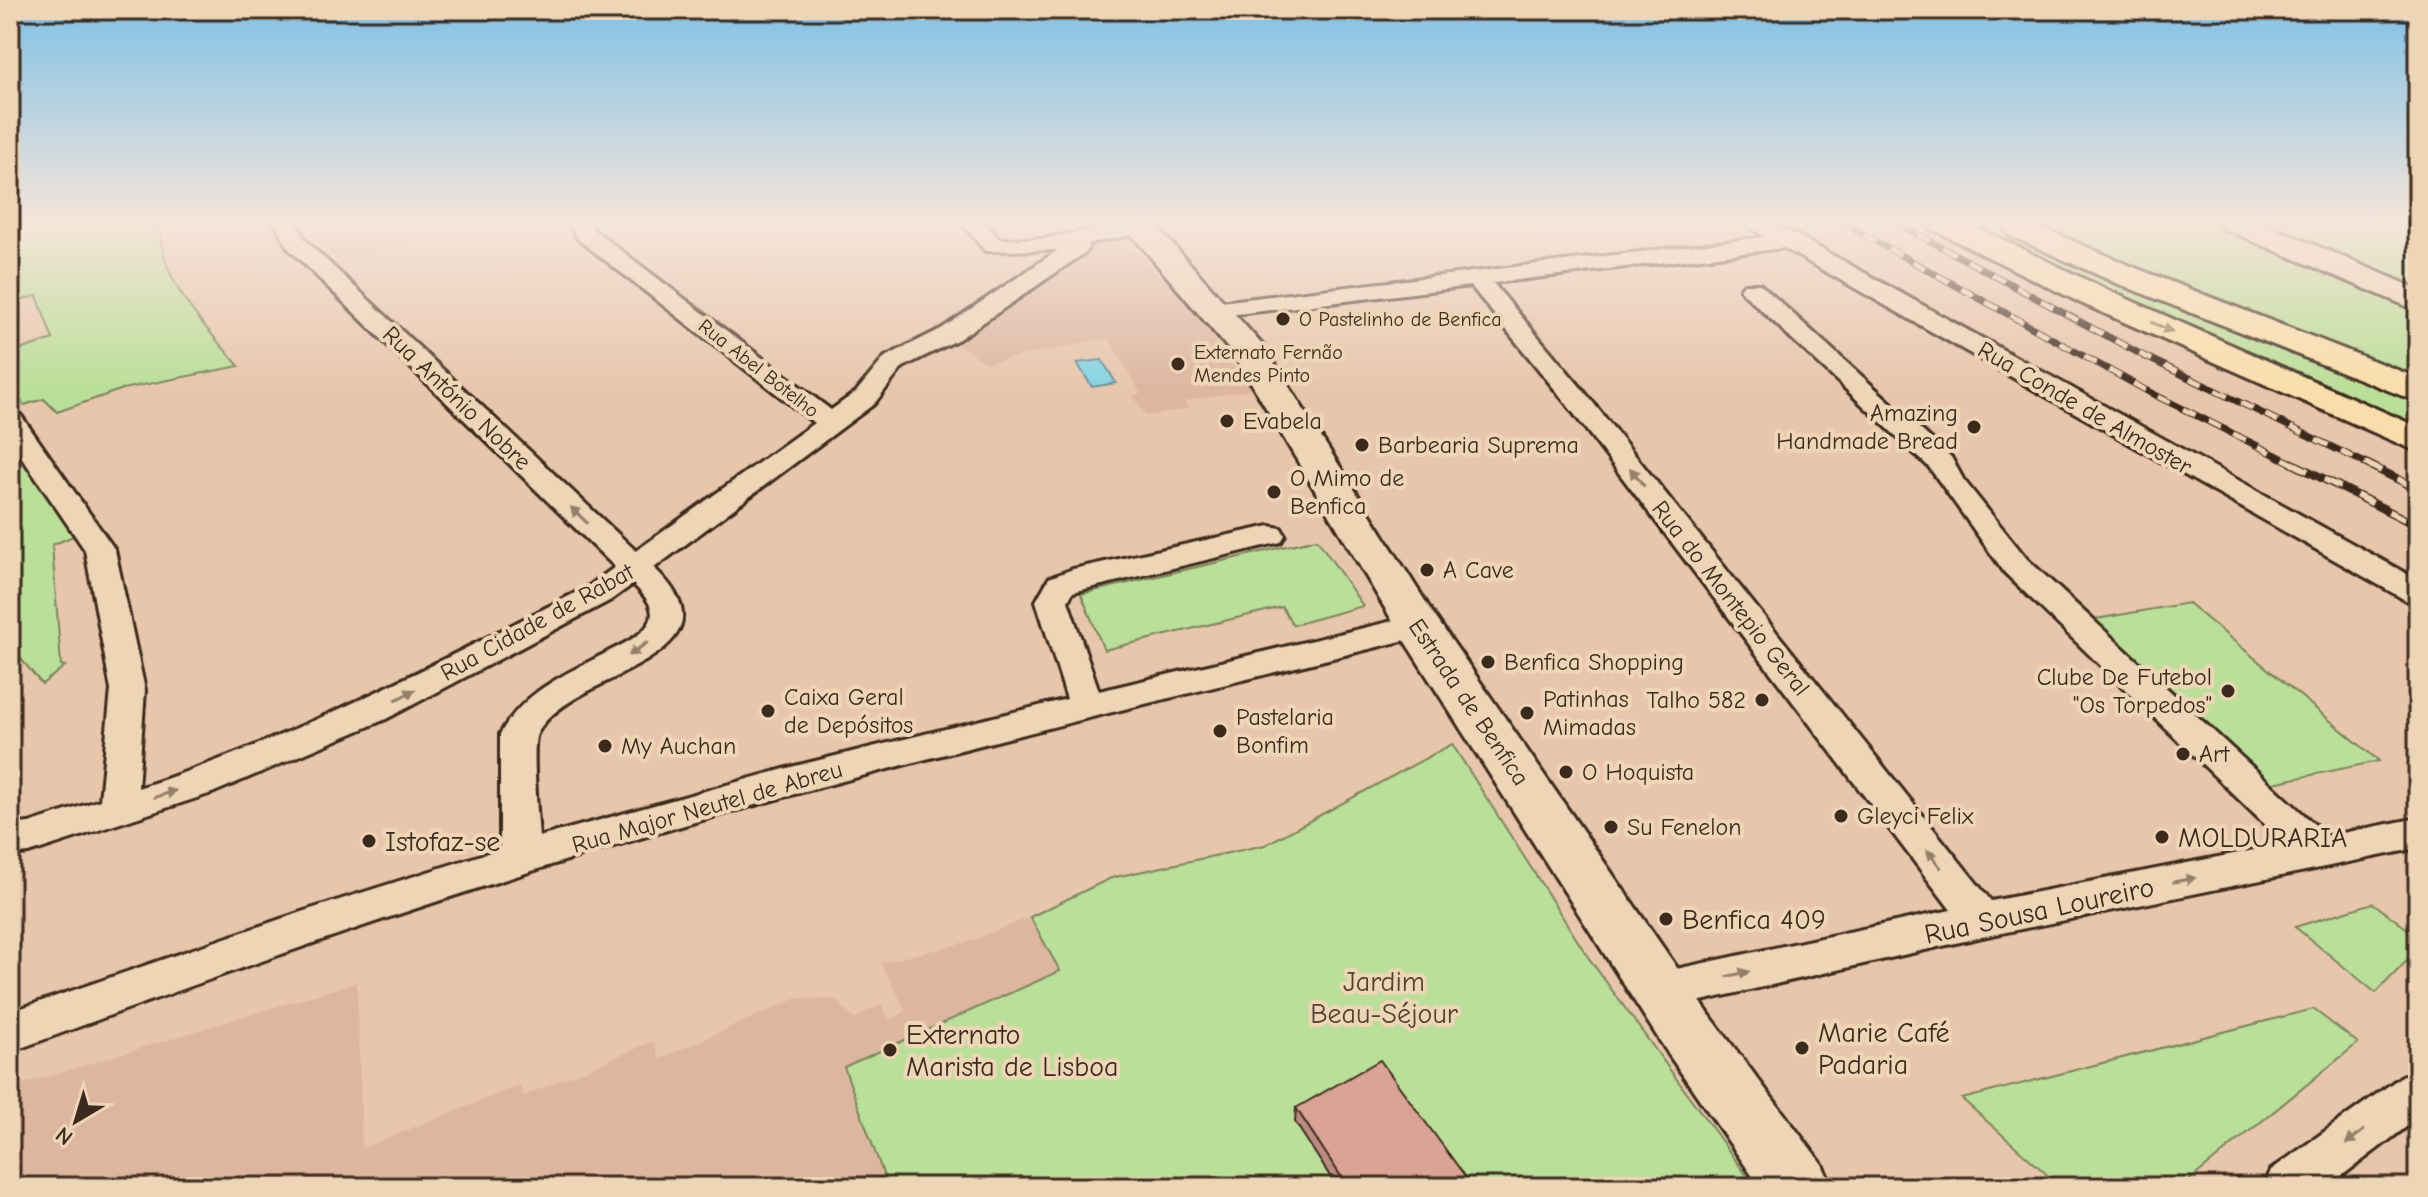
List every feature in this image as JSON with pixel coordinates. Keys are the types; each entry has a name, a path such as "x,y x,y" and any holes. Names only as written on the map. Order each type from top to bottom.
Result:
{"highway":[{"path":"2054,277 2418,441"},
{"path":"2130,277 2414,383"},
{"path":"2175,277 2414,383"}],"street":[{"name":"Rua António Nobre","path":"331,277 663,595 668,611 663,630 634,653 559,692 536,709 518,734 520,861"},
{"name":"Rua Abel Botelho","path":"642,277 831,423"},
{"name":"Rua Cidade de Rabat","path":"10,840 29,838 199,783 374,710 600,593 865,398 894,362 950,334 1031,277"},
{"name":"Estrada de Benfica","path":"1180,277 1252,354 1418,626 1662,991 1799,1187"},
{"path":"1212,310 1495,277"},
{"name":"Rua Conde de Almoster","path":"1854,277 2418,594"},
{"path":"2362,277 2418,301"},
{"path":"2388,277 2418,290"},
{"name":"Rua do Montepio Geral","path":"1477,279 1574,396 1982,920"},
{"path":"1752,289 1941,463 1950,481 2016,566 2320,853"},
{"path":"10,420 100,550 128,690 118,809"},
{"path":"1087,708 1052,601 1060,585 1073,579 1270,535"},
{"name":"Rua Major Neutel de Abreu","path":"10,1032 237,951 520,861 793,780 1418,626"},
{"name":"Rua Sousa Loureiro","path":"1662,991 1982,920 2418,833"},
{"path":"2288,1187 2418,1091"}],"shaded area":[{"path":"1038,277 1161,277 1195,312 1250,390 1185,401 1188,409 1146,416 1133,395 1141,393 1108,338 987,363 950,339"},
{"name":"Externato Marista de Lisboa","path":"1030,917 1174,1187 10,1187 10,1088 357,982 362,1148 520,1085 523,1096 654,1041 659,1059 797,998 836,1000 854,1019 881,1004 889,1020 906,1011 881,963 970,941"}],"green space":[{"path":"10,277 172,277 197,317 239,366 123,389 57,412 44,399 24,405 10,385 10,353 53,339 37,296 10,302"},
{"path":"2042,277 2418,277 2418,449"},
{"path":"34,461 76,535 52,545 61,665 65,666 42,684 10,646 10,467"},
{"path":"1317,539 1363,606 1293,625 1282,607 1104,650 1081,594"},
{"name":"Clube De Futebol \"Os Torpedos\"","path":"2188,603 2379,761 2264,785 2085,621"},
{"name":"Jardim Beau-Séjour","path":"1452,744 1588,957 1755,1187 888,1187 844,1067 1060,971 1030,917 1111,878 1265,845"},
{"path":"2373,903 2418,937 2418,949 2376,993 2295,927"},
{"path":"2313,1009 2358,1043 2181,1187 2061,1187 1962,1099"}],"water":[{"path":"1102,360 1116,383 1092,387 1077,363"}],"building":[{"path":"1380,1060 1473,1187 1348,1187 1296,1108"}],"railway":[{"path":"1940,277 2149,392 2296,465"},
{"path":"1997,277 2144,356 2369,465"},
{"path":"2292,463 2296,465"},
{"path":"2365,463 2418,489"},
{"path":"2296,465 2418,526"}],"place":[{"name":"O Pastelinho de Benfica","path":"1283,319"},
{"name":"Externato Fernão Mendes Pinto","path":"1178,364"},
{"name":"Evabela","path":"1227,421"},
{"name":"Amazing Handmade Bread","path":"1974,427"},
{"name":"Barbearia Suprema","path":"1362,445"},
{"name":"O Mimo de Benfica","path":"1274,492"},
{"name":"A Cave","path":"1427,570"},
{"name":"Benfica Shopping","path":"1488,662"},
{"name":"Clube De Futebol \"Os Torpedos\"","path":"2228,691"},
{"name":"Talho 582","path":"1762,700"},
{"name":"Caixa Geral de Depósitos","path":"768,711"},
{"name":"Patinhas Mimadas","path":"1527,713"},
{"name":"Pastelaria Bonfim","path":"1220,731"},
{"name":"My Auchan","path":"605,746"},
{"name":"Art","path":"2183,754"},
{"name":"O Hoquista","path":"1566,772"},
{"name":"Gleyci Felix","path":"1841,816"},
{"name":"Su Fenelon","path":"1611,827"},
{"name":"MOLDURARIA","path":"2162,837"},
{"name":"Istofaz-se","path":"369,841"},
{"name":"Benfica 409","path":"1666,919"},
{"name":"Marie Café Padaria","path":"1802,1048"},
{"name":"Externato Marista de Lisboa","path":"890,1050"}]}
